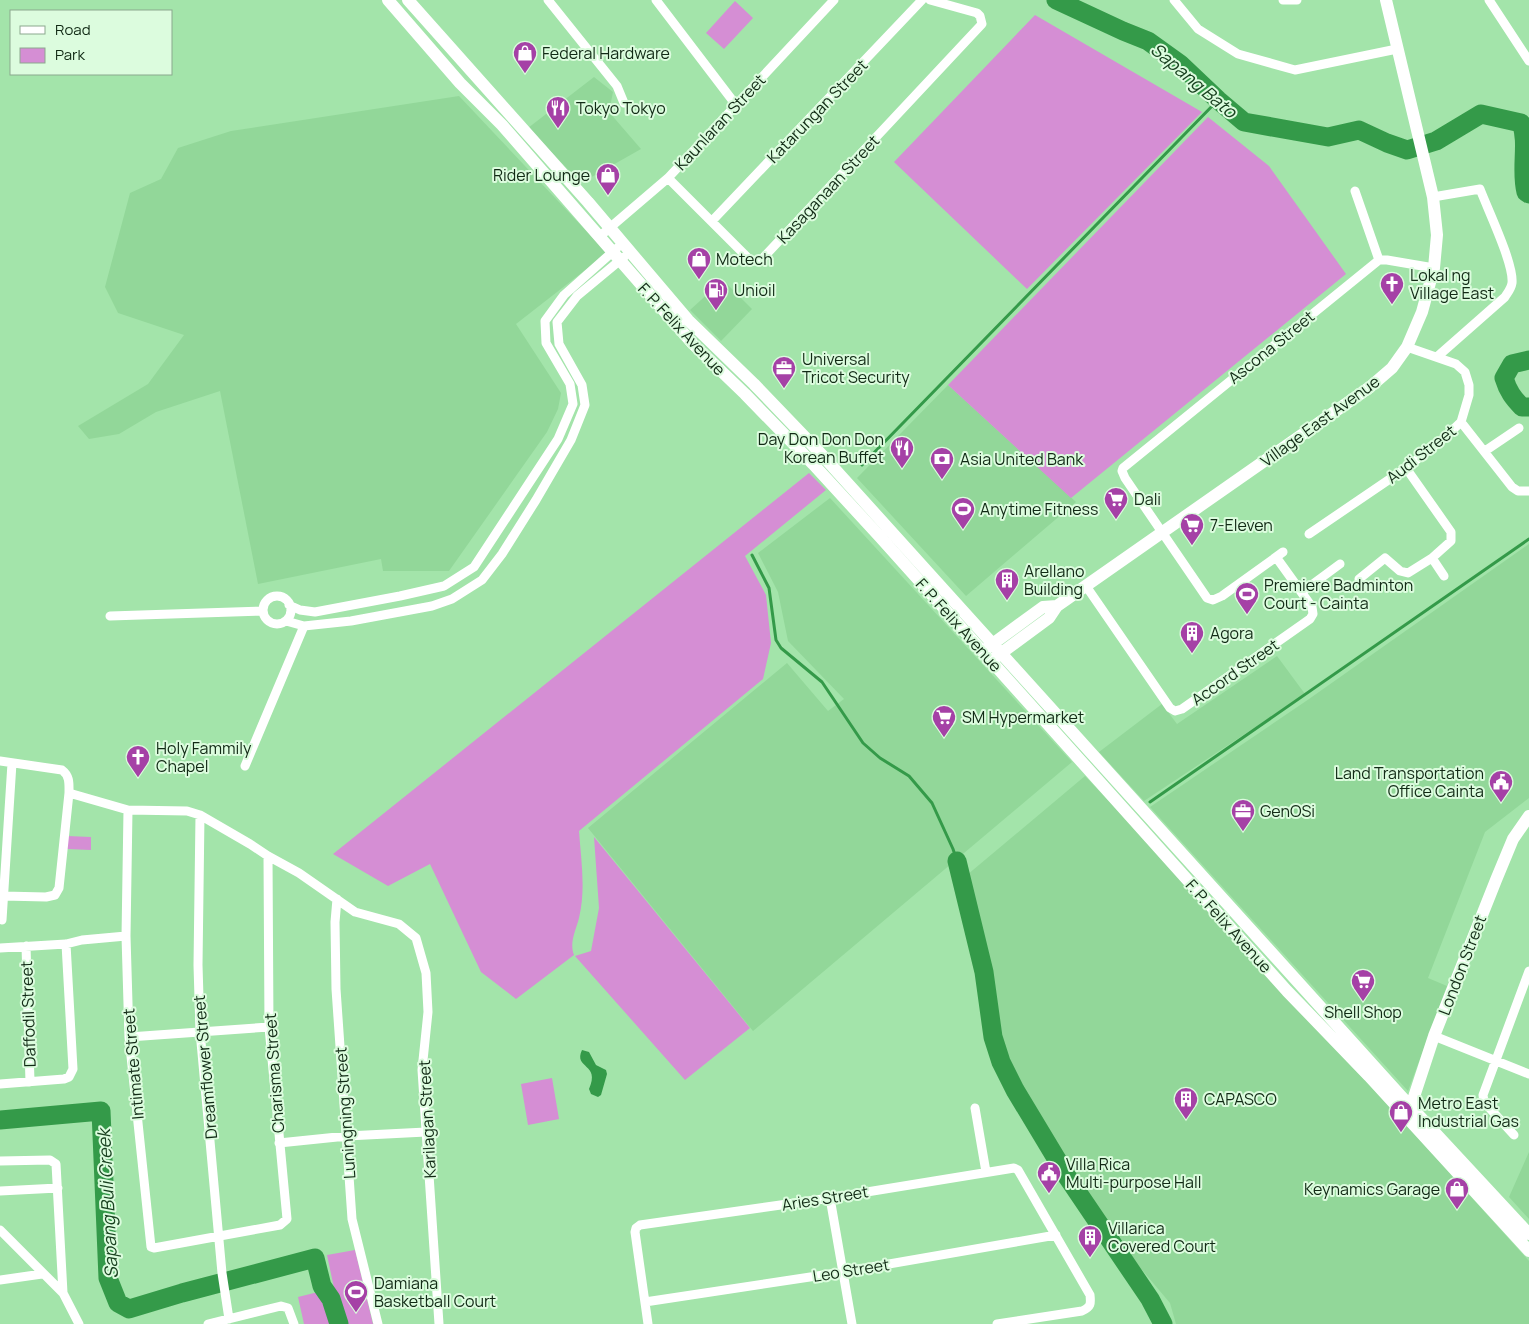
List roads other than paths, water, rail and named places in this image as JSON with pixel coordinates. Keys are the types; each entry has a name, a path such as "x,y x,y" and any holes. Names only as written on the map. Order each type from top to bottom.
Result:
{"main road":[{"name":"F. P. Felix Avenue","path":"388,0 460,83 502,125 693,344 820,471 1287,991 1369,1076 1409,1112"},
{"name":"F. P. Felix Avenue","path":"408,0 610,227 688,320 792,423 998,648 1409,1112 1502,1213 1529,1251"},
{"name":"Village East Avenue","path":"982,651 998,648 1016,635 1050,618 1057,606 1370,387 1392,368 1407,346 1422,312 1434,268 1436,235 1433,197 1386,0"},
{"name":"Village East Avenue","path":"991,661 998,648"},
{"name":"London Street","path":"1409,1112 1434,1036 1513,839 1529,816"},
{"name":"F. P. Felix Avenue","path":"1502,1213 1529,1234"}],"street":[{"path":"548,0 617,86 624,103"},
{"path":"656,0 736,105"},
{"name":"Kaunlaran Street","path":"599,237 668,178 834,0"},
{"name":"Katarungan Street","path":"712,221 922,0"},
{"name":"Kasaganaan Street","path":"668,178 748,258 753,261 762,259 982,24 977,13 930,0"},
{"path":"1174,0 1198,29 1238,54 1295,70 1397,49"},
{"path":"1283,0 1297,0"},
{"path":"1488,0 1528,59"},
{"path":"1433,197 1480,189 1508,261 1512,283 1505,297 1438,356"},
{"path":"1355,191 1379,260 1434,268"},
{"path":"616,257 564,295 545,321 546,343 570,384 573,404 558,439 474,567 444,586 314,612 300,610 290,605 284,599 276,597 265,603 263,612 269,622 278,624 286,621 304,626 351,621 432,606 452,599 482,580 502,554 536,500 571,440 586,405 582,385 559,344 557,322 577,296 627,247"},
{"name":"Ascona Street","path":"1161,533 1125,478 1122,471 1126,465 1379,260"},
{"name":"Audi Street","path":"1309,534 1406,468 1442,440 1461,422 1469,395 1469,385 1465,372 1456,364 1407,346"},
{"path":"1461,422 1512,487 1518,491 1529,491"},
{"path":"1485,452 1519,428"},
{"path":"1359,579 1386,558 1400,571 1408,573 1432,558 1451,541 1451,532 1406,468"},
{"path":"524,491 536,500"},
{"name":"Accord Street","path":"1086,586 1170,708 1175,711 1182,709 1310,620 1313,614 1312,607 1280,555 1214,600 1207,598 1161,533"},
{"path":"1432,558 1444,576"},
{"path":"1302,592 1340,564"},
{"path":"444,586 452,599"},
{"path":"286,621 290,614 290,605"},
{"path":"110,616 263,612"},
{"path":"245,766 304,626"},
{"path":"0,761 62,770 69,779 59,888 55,895 46,897 3,896"},
{"path":"2,920 12,763"},
{"path":"69,793 128,810 187,811 200,815 299,873 337,899"},
{"name":"Intimate Street","path":"128,810 126,936 129,1037 151,1247 160,1248 220,1236"},
{"name":"Dreamflower Street","path":"200,815 198,965 200,1031 222,1273 229,1319"},
{"name":"Charisma Street","path":"220,1236 280,1225 287,1219 268,1027 268,856"},
{"name":"Karilagan Street","path":"337,899 355,912 399,924 416,938 426,973 428,1012 422,1070 439,1324"},
{"name":"Luningning Street","path":"337,899 335,922 336,989 352,1219 378,1324"},
{"path":"0,948 66,944 82,940 126,936"},
{"name":"Daffodil Street","path":"0,1084 69,1077 72,1069 66,944"},
{"name":"Daffodil Street","path":"26,946 30,1082"},
{"path":"1514,1135 1482,1100 1482,1095 1529,971"},
{"path":"129,1037 268,1027"},
{"path":"1434,1036 1529,1074"},
{"path":"976,1108 986,1172"},
{"path":"279,1143 347,1136 426,1132"},
{"path":"0,1161 50,1160 56,1164 63,1294"},
{"name":"Aries Street","path":"645,1302 635,1232 636,1228 640,1225 830,1198 1014,1168 1018,1170 1056,1235"},
{"path":"0,1191 58,1188"},
{"path":"830,1198 852,1324"},
{"path":"0,1230 63,1294 80,1324"},
{"path":"997,1324 1082,1311 1091,1304 1090,1295 1056,1235"},
{"name":"Leo Street","path":"645,1302 843,1272 1056,1235"},
{"path":"0,1280 42,1274"},
{"path":"645,1302 648,1324"},
{"path":"208,1324 281,1306 288,1308 294,1324"}],"waterway":[{"name":"Sapang Bato","path":"1056,0 1148,41 1180,64 1244,122 1328,137 1359,130 1407,150 1436,141 1481,114 1521,123 1524,139 1524,183 1526,192 1529,194"},
{"path":"862,465 1218,100"},
{"path":"1529,360 1512,364 1504,378 1509,391 1522,407 1529,407"},
{"path":"1150,802 1529,539"},
{"path":"752,555 769,588 776,640 781,648 822,682 863,743 880,758 909,776 932,803 957,861"},
{"path":"957,861 984,972 993,1037 1001,1062 1015,1090 1068,1178 1150,1299 1163,1324"},
{"name":"Sapang Buli Creek","path":"0,1120 101,1111 108,1278 118,1303 129,1309 315,1258 322,1286 331,1299 339,1324"}],"place":[{"name":"Federal Hardware","path":"525,74"},
{"name":"Tokyo Tokyo","path":"558,129"},
{"name":"Rider Lounge","path":"608,196"},
{"name":"Motech","path":"699,280"},
{"name":"Lokal ng Village East","path":"1392,305"},
{"name":"Unioil","path":"716,311"},
{"name":"Universal Tricot Security","path":"784,389"},
{"name":"Day Don Don Don Korean Buffet","path":"902,469"},
{"name":"Asia United Bank","path":"942,480"},
{"name":"Dali","path":"1116,520"},
{"name":"Anytime Fitness","path":"963,530"},
{"name":"7-Eleven","path":"1192,546"},
{"name":"Arellano Building","path":"1007,601"},
{"name":"Premiere Badminton Court - Cainta","path":"1247,615"},
{"name":"Agora","path":"1192,654"},
{"name":"SM Hypermarket","path":"944,738"},
{"name":"Holy Fammily Chapel","path":"138,778"},
{"name":"Land Transportation Office Cainta","path":"1501,803"},
{"name":"GenOSi","path":"1243,832"},
{"name":"Shell Shop","path":"1363,1002"},
{"name":"CAPASCO","path":"1186,1120"},
{"name":"Metro East Industrial Gas","path":"1401,1133"},
{"name":"Villa Rica Multi-purpose Hall","path":"1049,1194"},
{"name":"Keynamics Garage","path":"1457,1210"},
{"name":"Villarica Covered Court","path":"1090,1258"},
{"name":"Damiana Basketball Court","path":"356,1313"}]}
